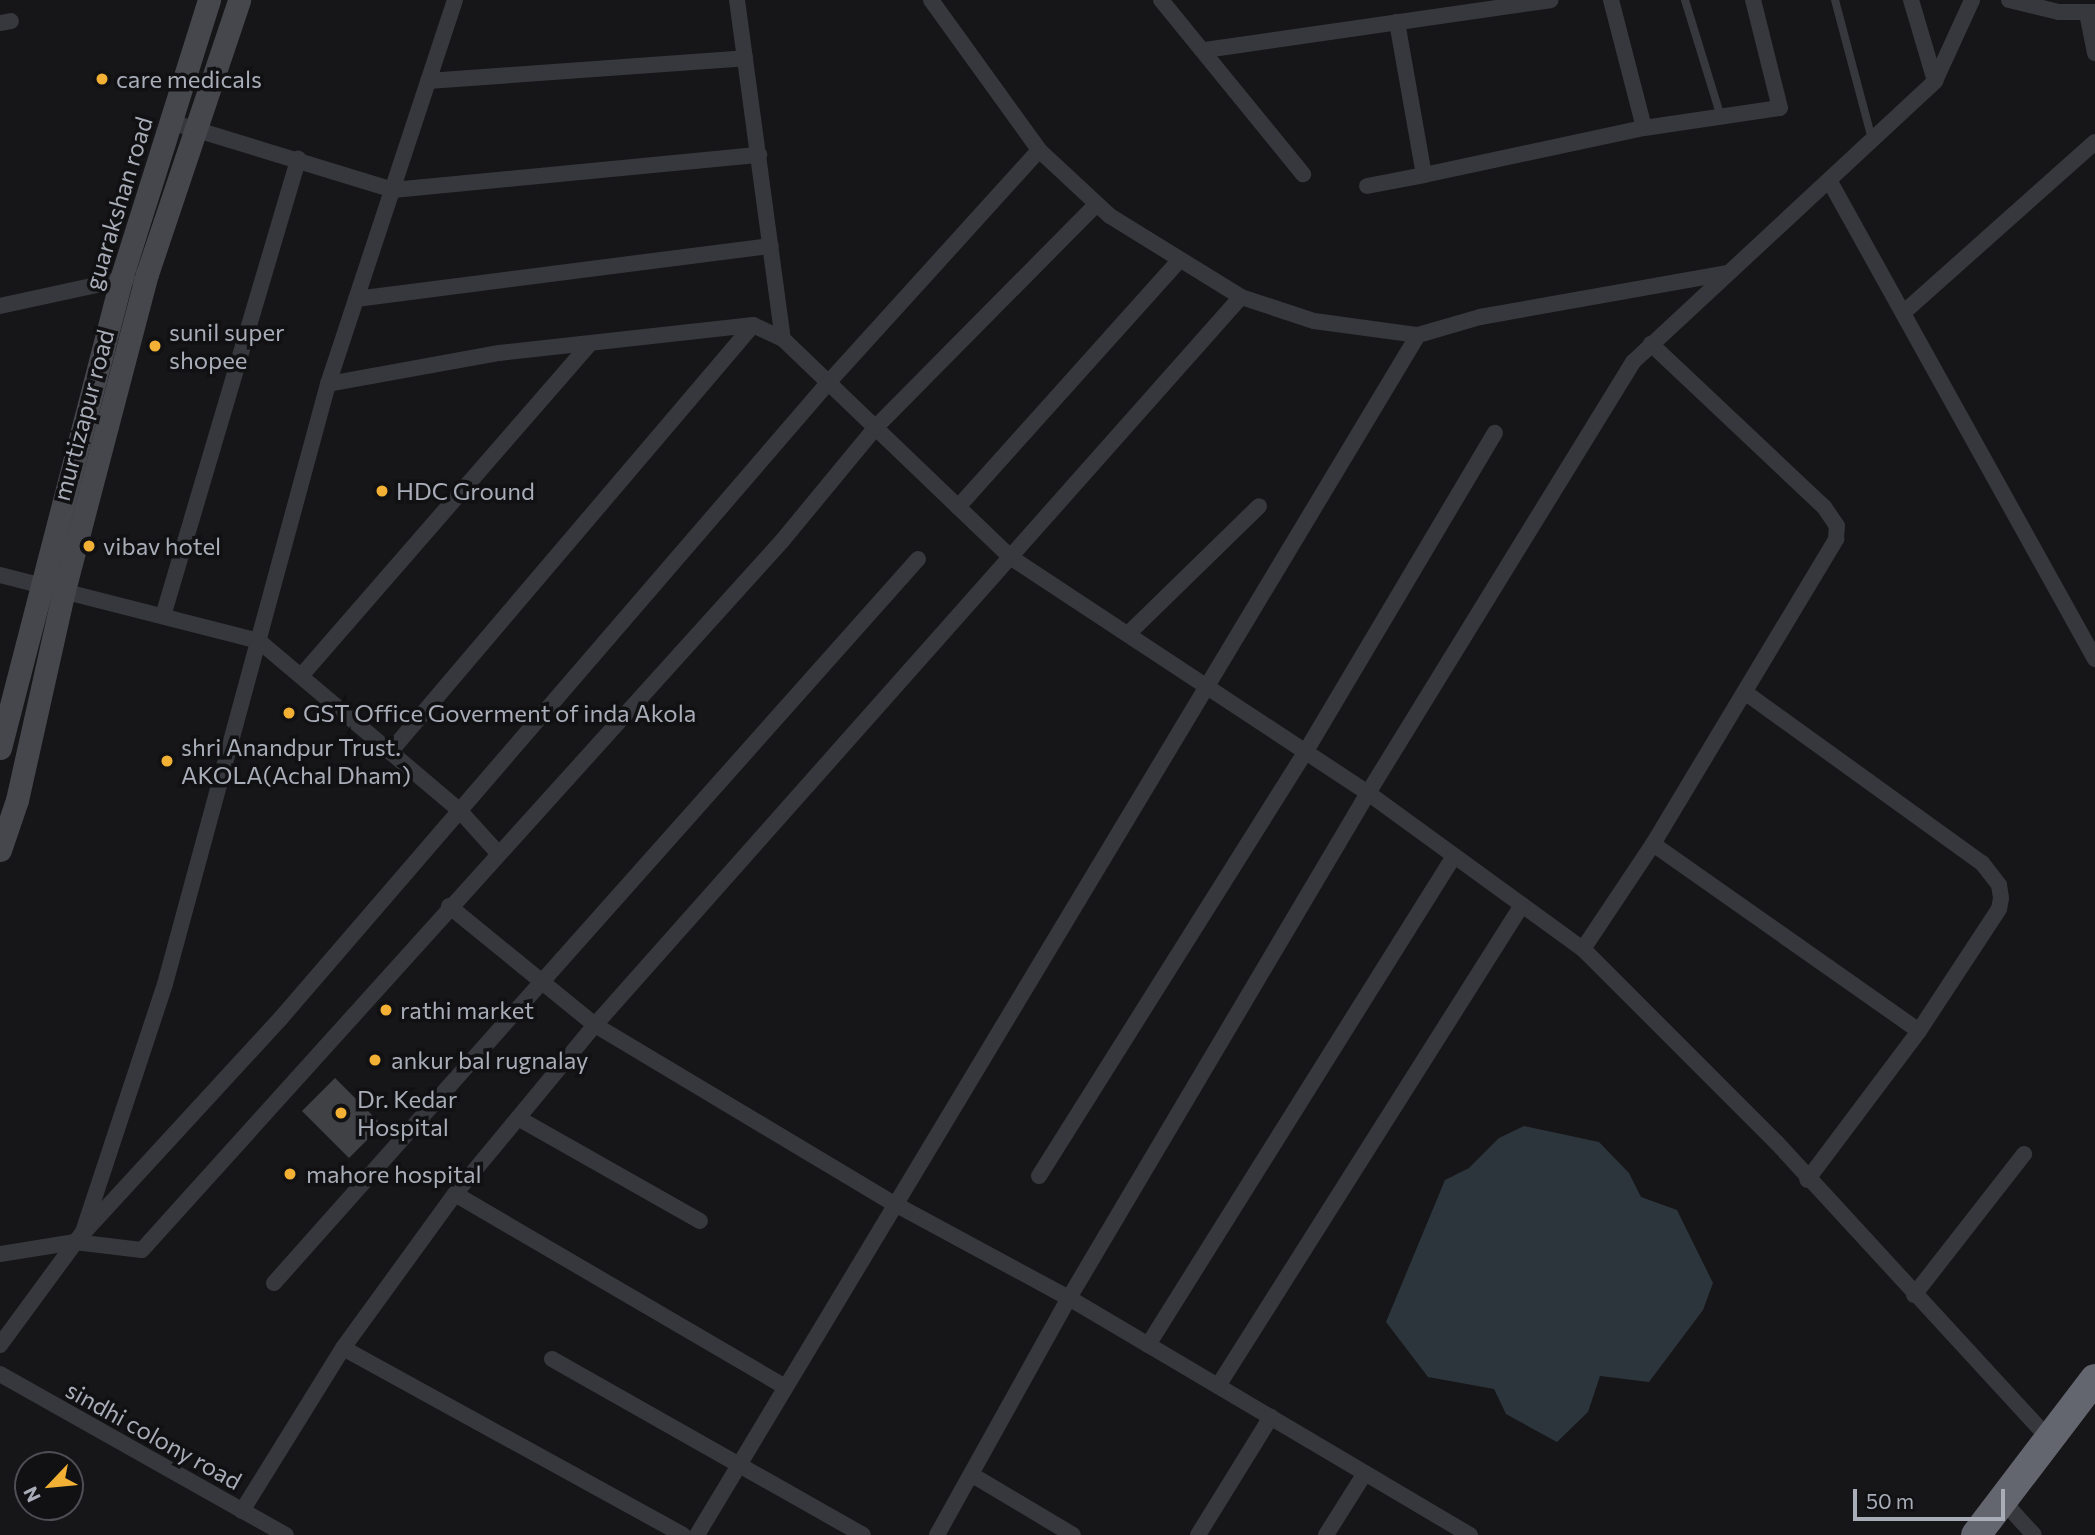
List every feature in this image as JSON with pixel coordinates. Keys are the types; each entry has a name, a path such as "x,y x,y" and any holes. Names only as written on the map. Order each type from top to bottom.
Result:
{"highway":[{"path":"1976,1535 2095,1379"}],"street":[{"name":"guarakshan road","path":"0,748 121,279 209,0"},
{"name":"murtizapur road","path":"0,850 17,800 64,590 148,274 239,0"},
{"path":"0,1345 83,1232 165,984 328,384 455,0"},
{"path":"737,0 782,339"},
{"path":"931,0 1039,150 1097,204 1241,297 1314,321 1418,335 1479,317 1728,273"},
{"path":"1161,0 1205,50 1303,174"},
{"path":"1205,50 1550,0"},
{"path":"1611,0 1644,128"},
{"path":"1367,186 1644,128 1780,108 1753,0"},
{"path":"1911,0 1935,81"},
{"path":"937,1535 974,1476 1069,1298 1368,793 1633,362 1935,81 1972,0"},
{"path":"2009,0 2091,13 2095,53"},
{"path":"1397,22 1424,175"},
{"path":"428,81 745,58"},
{"path":"171,122 393,190 759,155"},
{"path":"1903,313 2095,142"},
{"path":"75,1242 281,1018 828,383 1039,150"},
{"path":"163,616 298,159"},
{"path":"1829,180 2095,659"},
{"path":"0,1254 75,1242 142,1250 497,852 782,541 875,428 1097,204"},
{"path":"356,299 771,246"},
{"path":"958,507 1180,260"},
{"path":"0,306 148,274"},
{"path":"242,1511 344,1348 455,1194 595,1025 1241,297"},
{"path":"328,384 499,353 753,325 782,339 1010,557 1368,793 1583,949 1777,1143 1807,1180 2049,1439"},
{"path":"390,751 753,325"},
{"path":"697,1535 893,1203 1209,686 1418,335"},
{"path":"301,676 590,343"},
{"path":"1583,949 1653,844 1836,539 1837,526 1824,507 1651,344"},
{"path":"1039,1176 1306,751 1495,433"},
{"path":"1128,634 1259,506"},
{"path":"274,1283 918,559"},
{"path":"0,575 259,641 460,811 497,852"},
{"path":"1746,693 1982,863 1999,886 1999,909 1919,1031 1807,1180"},
{"path":"1653,844 1919,1031"},
{"path":"1148,1345 1454,856"},
{"path":"1219,1386 1522,905"},
{"path":"449,906 595,1025 893,1203 1069,1298 1468,1534"},
{"path":"518,1118 700,1221"},
{"path":"1914,1294 2024,1154"},
{"path":"455,1194 784,1386"},
{"path":"344,1348 682,1535"},
{"path":"552,1359 735,1467 863,1535"},
{"name":"sindhi colony road","path":"0,1374 286,1535"},
{"path":"1198,1535 1271,1418"},
{"path":"1326,1535 1365,1473"},
{"path":"974,1476 1073,1535"},
{"path":"2002,1500 2034,1535"}],"lane":[{"path":"1685,0 1721,117"},
{"path":"1835,0 1872,139"}],"shaded area":[{"path":"1524,1126 1599,1142 1629,1173 1641,1197 1677,1210 1713,1283 1703,1310 1649,1382 1600,1376 1588,1412 1557,1442 1506,1414 1494,1389 1428,1377 1386,1322 1445,1180 1469,1168 1499,1138"}],"building":[{"path":"335,1078 382,1125 349,1158 302,1111"}],"place":[{"name":"care medicals","path":"102,79"},
{"name":"sunil super shopee","path":"155,346"},
{"name":"HDC Ground","path":"382,491"},
{"name":"vibav hotel","path":"89,546"},
{"name":"GST Office Goverment of inda Akola","path":"289,713"},
{"name":"shri Anandpur Trust. AKOLA(Achal Dham)","path":"167,761"},
{"name":"rathi market","path":"386,1010"},
{"name":"ankur bal rugnalay","path":"375,1060"},
{"name":"Dr. Kedar Hospital","path":"341,1113"},
{"name":"mahore hospital","path":"290,1174"}]}
